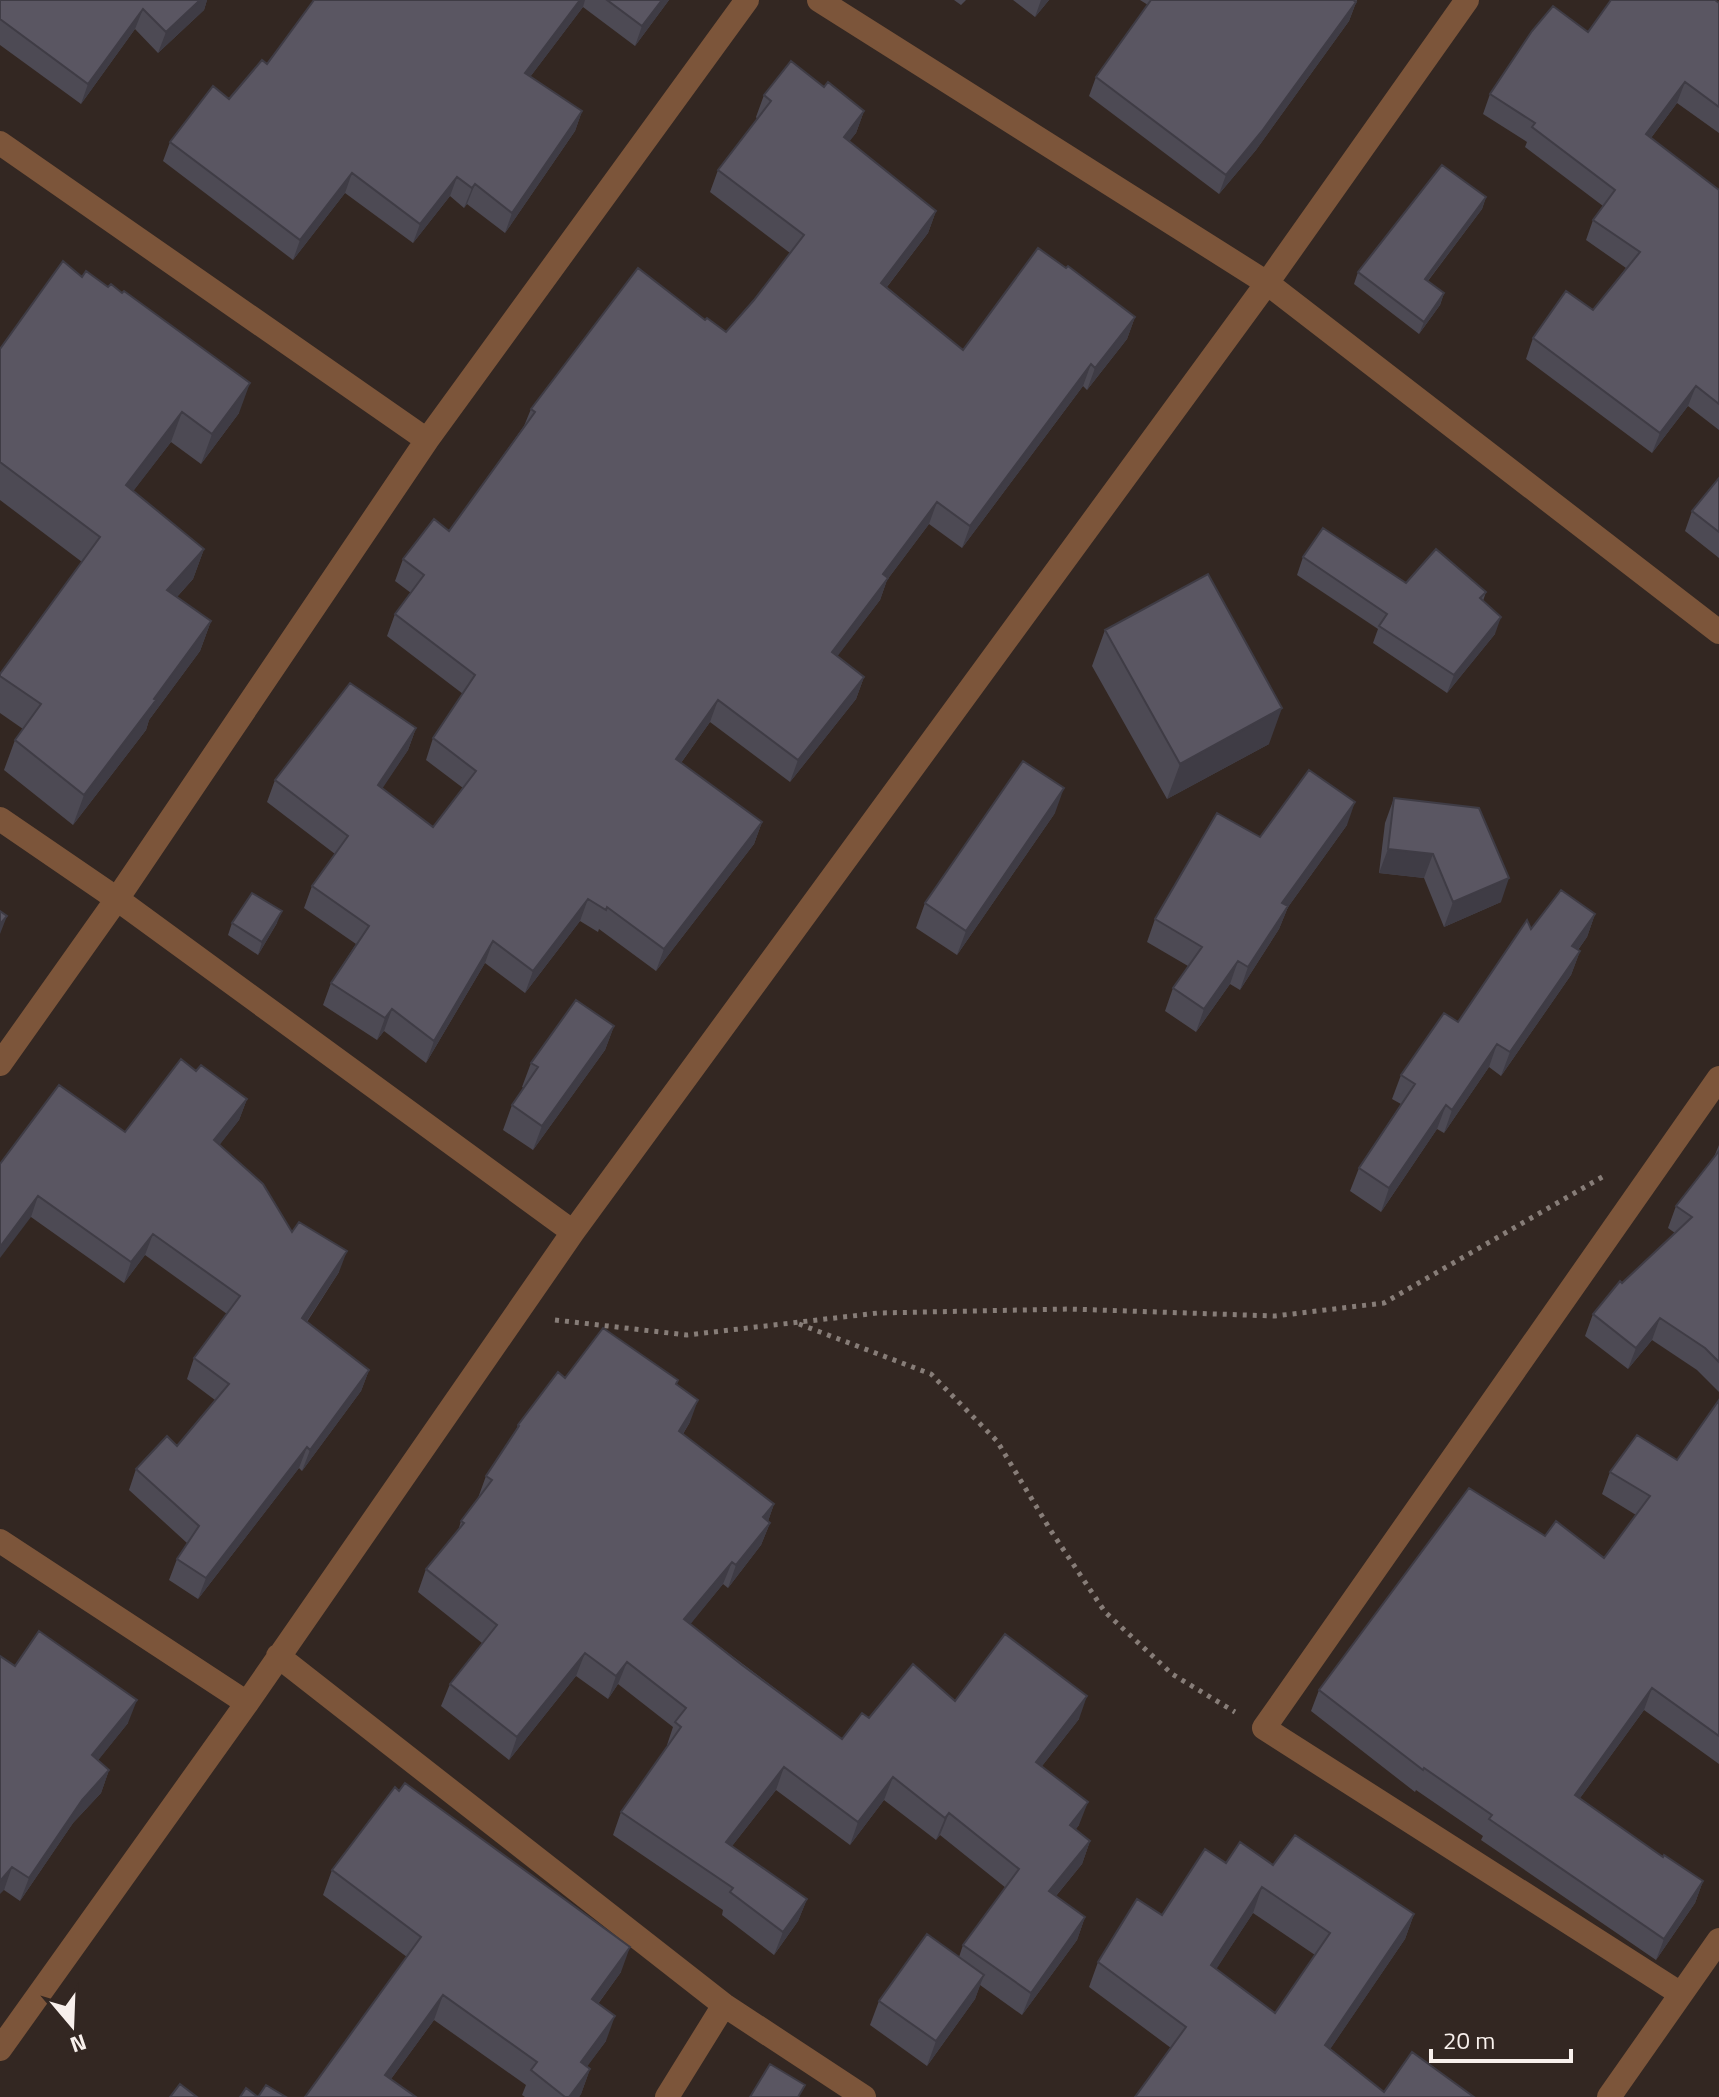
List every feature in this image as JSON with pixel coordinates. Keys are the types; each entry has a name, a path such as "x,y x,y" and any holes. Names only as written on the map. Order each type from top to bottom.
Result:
{"street":[{"path":"0,1064 117,899 427,440 747,0"},
{"path":"819,0 1267,283 1719,632"},
{"path":"0,2049 247,1703 573,1232 1267,283 1467,0"},
{"path":"0,143 427,440"},
{"path":"0,819 117,899 573,1232"},
{"path":"1681,1994 1264,1728 1719,1078"},
{"path":"0,1541 247,1703"},
{"path":"278,1656 724,2005 864,2097"},
{"path":"1609,2097 1719,1940"},
{"path":"667,2097 724,2005"}],"path":[{"path":"515,1315 687,1335 878,1313 1053,1309 1275,1316 1384,1303 1616,1169"},
{"path":"795,1323 931,1374 997,1441 1051,1531 1105,1612 1172,1674 1264,1728"}],"building":[{"path":"0,0 200,0 166,32 143,9 88,84 0,19"},
{"path":"314,0 580,0 525,73 582,111 512,213 475,184 472,188 457,177 420,224 352,173 300,240 170,142 213,86 229,99 262,60 267,64"},
{"path":"607,0 662,0 642,26"},
{"path":"1151,0 1356,2 1226,175 1096,77"},
{"path":"1611,0 1715,0 1719,3 1719,107 1685,82 1646,134 1719,190 1719,404 1696,386 1660,433 1533,338 1566,291 1593,310 1640,252 1593,220 1615,190 1532,127 1535,123 1490,94 1532,31 1553,6 1588,32"},
{"path":"791,61 824,87 828,82 864,111 844,137 936,211 881,283 963,350 1038,248 1066,268 1068,266 1135,317 1095,368 1091,364 970,526 937,502 883,574 888,578 832,652 864,677 798,760 718,700 676,759 762,822 664,949 607,907 606,910 588,899 533,971 493,941 434,1041 392,1009 385,1018 331,983 369,926 312,886 348,836 275,780 350,683 416,728 378,785 433,827 476,771 433,738 475,675 395,614 424,575 403,559 434,519 449,531 535,412 531,409 638,268 705,320 707,318 726,332 754,300 804,235 718,170 771,101 764,95"},
{"path":"1442,165 1486,197 1425,279 1444,293 1424,322 1358,272"},
{"path":"63,261 82,277 86,271 108,287 111,284 122,293 124,291 250,383 212,434 182,412 126,485 204,549 167,590 211,621 84,795 15,740 41,704 0,676 100,537 0,462 0,349"},
{"path":"1719,478 1719,532 1692,511"},
{"path":"1323,528 1406,583 1436,549 1486,592 1480,598 1501,617 1454,675 1379,626 1387,614 1303,557"},
{"path":"1208,574 1282,708 1180,764 1105,630"},
{"path":"1023,761 1064,788 966,931 925,903"},
{"path":"1309,770 1355,802 1282,903 1288,906 1248,967 1238,961 1204,1009 1173,988 1202,947 1155,919 1217,813 1260,837"},
{"path":"1394,798 1479,808 1509,878 1453,902 1433,854 1388,849"},
{"path":"1561,890 1595,914 1572,946 1580,951 1510,1052 1497,1044 1452,1110 1446,1105 1389,1188 1359,1168 1415,1084 1401,1075 1444,1013 1458,1022 1527,920 1531,929"},
{"path":"252,893 282,911 262,942 232,923"},
{"path":"0,911 7,916 0,924"},
{"path":"576,1000 614,1026 542,1126 512,1105 538,1067 531,1063"},
{"path":"181,1059 196,1071 201,1065 247,1099 214,1140 263,1184 292,1232 299,1222 347,1251 302,1318 369,1370 310,1450 307,1447 206,1578 177,1559 199,1526 136,1469 167,1436 177,1446 229,1384 194,1358 240,1296 153,1234 131,1262 38,1196 0,1247 0,1164 59,1085 125,1132"},
{"path":"1719,1151 1719,1362 1705,1348 1660,1318 1636,1348 1593,1314 1620,1281 1622,1283 1692,1217 1676,1206"},
{"path":"603,1328 678,1380 676,1384 698,1400 679,1431 774,1504 763,1517 770,1523 736,1565 732,1562 684,1619 742,1665 842,1739 862,1713 869,1718 913,1664 955,1701 1005,1634 1087,1696 1036,1762 1088,1802 1070,1825 1090,1841 1049,1891 1085,1917 1031,1993 963,1945 1019,1869 949,1813 945,1818 893,1777 858,1822 784,1767 726,1842 807,1899 783,1932 730,1892 733,1888 621,1812 681,1727 675,1722 686,1708 627,1662 616,1676 585,1653 517,1737 450,1684 497,1625 426,1569 464,1523 461,1521 492,1480 486,1476 518,1425 558,1372 565,1378"},
{"path":"1719,1400 1719,1736 1652,1688 1575,1795 1703,1881 1664,1939 1489,1819 1492,1815 1423,1770 1319,1690 1469,1488 1545,1536 1556,1521 1604,1558 1650,1496 1610,1472 1637,1435 1677,1460"},
{"path":"39,1631 137,1700 92,1755 109,1770 82,1800 29,1878 12,1867 0,1881 0,1656 15,1666"},
{"path":"405,1783 630,1947 592,1999 615,2016 581,2062 590,2069 569,2097 531,2070 537,2062 443,1995 385,2075 416,2097 305,2097 421,1937 332,1870 395,1787 399,1791"},
{"path":"1295,1835 1414,1914 1325,2045 1384,2092 1412,2052 1474,2097 1135,2097 1186,2027 1098,1962 1137,1899 1162,1915 1205,1849 1226,1863 1240,1842 1273,1865","holes":["1262,1887 1330,1933 1275,2013 1211,1965"]},
{"path":"927,1934 984,1975 936,2041 879,2001"},
{"path":"770,2064 805,2085 798,2097 750,2097"},
{"path":"180,2084 197,2097 170,2097"},
{"path":"266,2085 286,2097 258,2097"},
{"path":"246,2088 258,2097 240,2097"}]}
